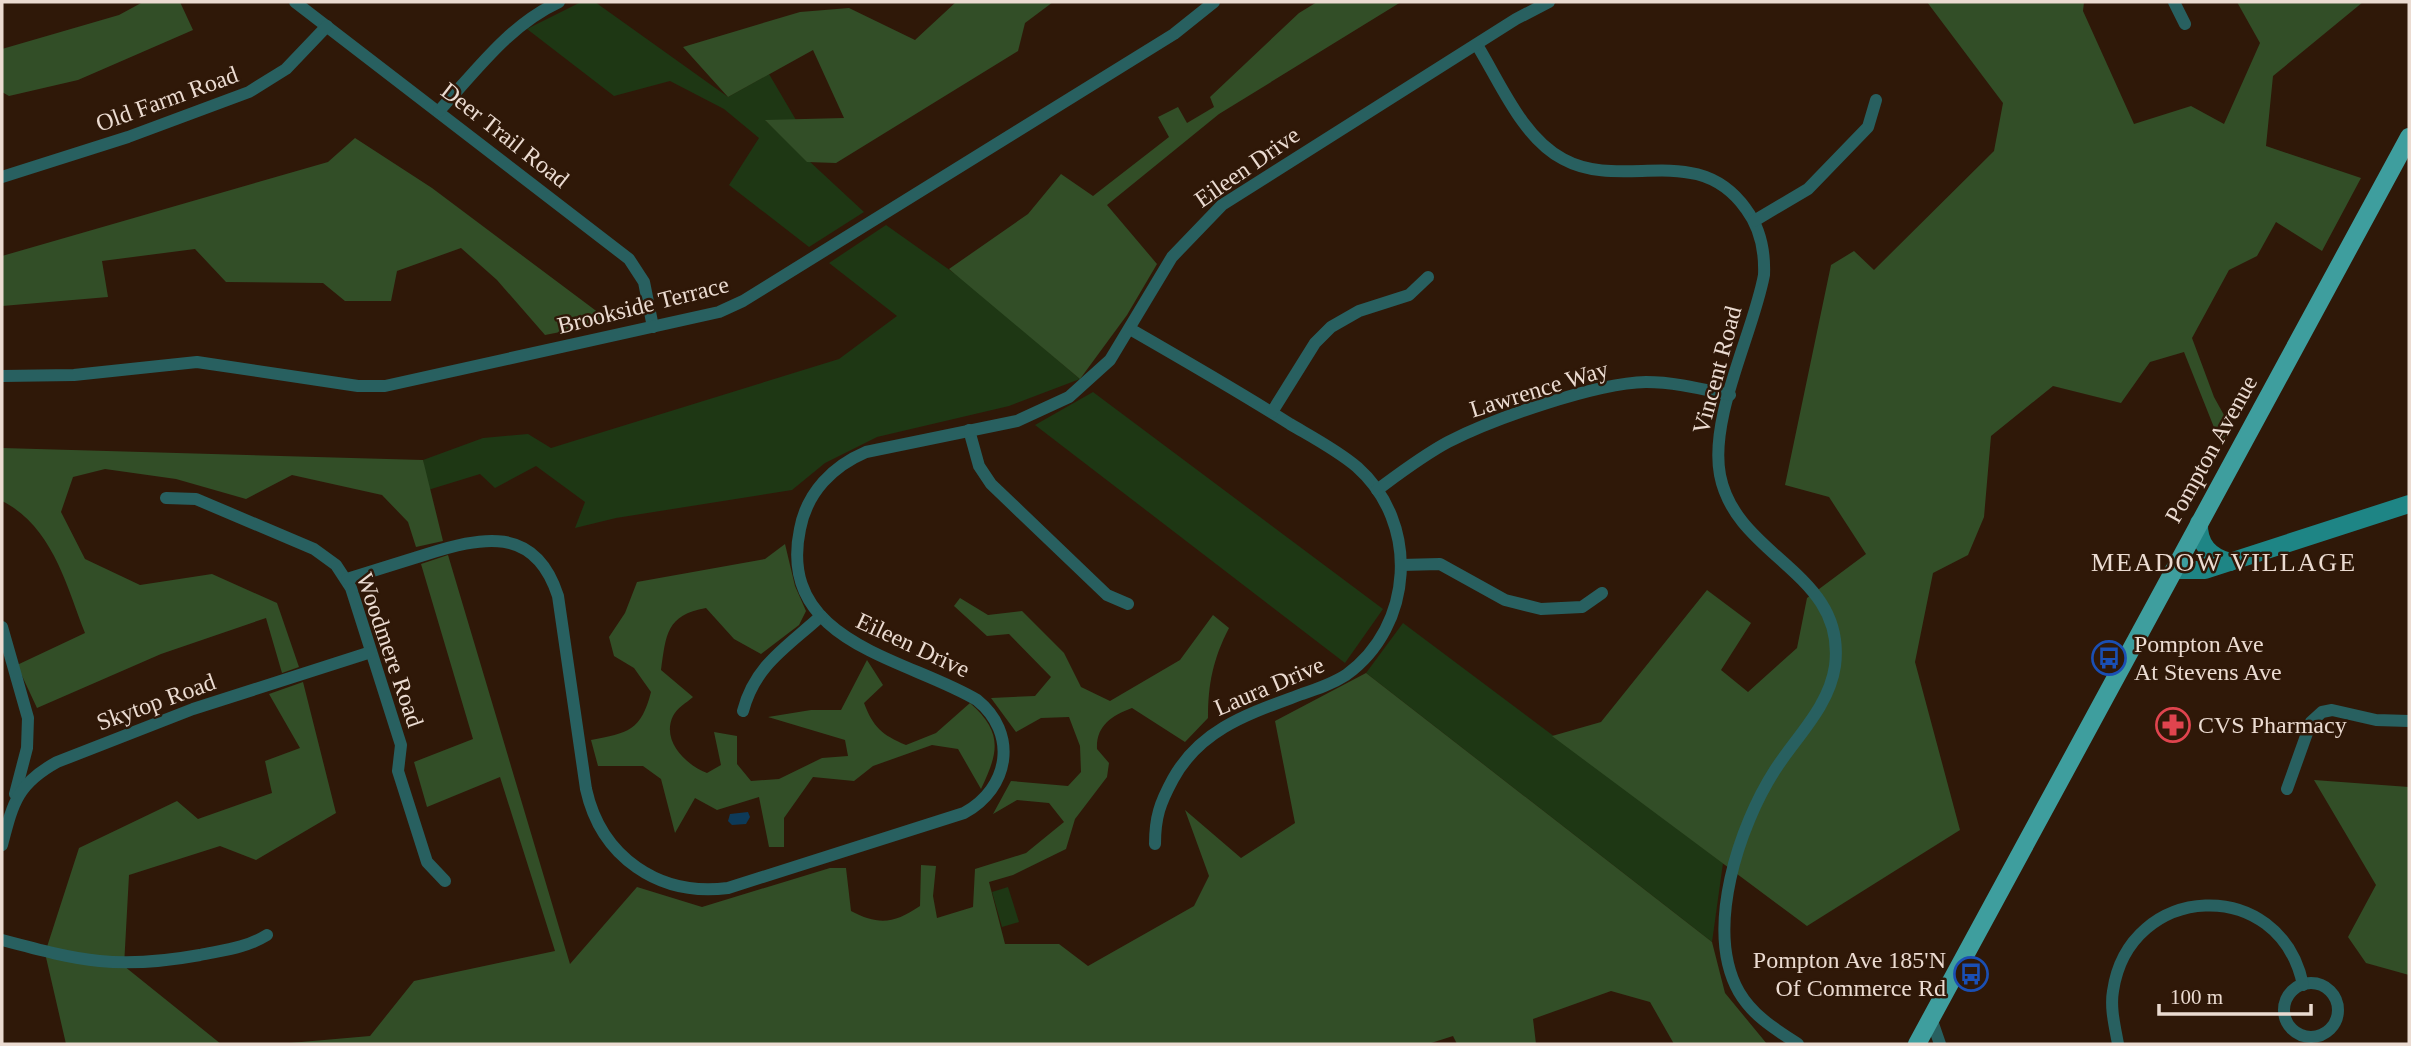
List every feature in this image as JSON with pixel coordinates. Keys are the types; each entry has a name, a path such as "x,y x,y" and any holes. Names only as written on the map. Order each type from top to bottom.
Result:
{"main road":[{"name":"Pompton Avenue","path":"1917,1044 2409,137"},
{"path":"2174,570 2205,570 2409,504"},
{"path":"2199,523 2200,534 2207,550 2217,558 2230,562"}],"street":[{"name":"Deer Trail Road","path":"295,2 629,259 644,282 653,327"},
{"path":"439,111 513,30 536,12 559,2"},
{"name":"Brookside Terrace","path":"2,376 74,375 197,362 358,386 385,386 719,312 743,301 1174,34 1214,2"},
{"name":"Eileen Drive","path":"347,579 480,539 511,544 537,560 550,576 558,596 586,789 597,824 611,845 639,870 663,883 701,890 740,885 956,816 986,797 1000,774 1005,757 1003,738 996,720 985,706 969,695 857,645 837,632 821,616 807,593 797,557 802,520 818,488 835,470 866,452 1031,417 1069,397 1101,370 1130,329 1172,257 1222,205 1251,184 1549,2"},
{"path":"2174,2 2185,24"},
{"name":"Old Farm Road","path":"2,177 128,137 249,92 286,69 327,26"},
{"name":"Vincent Road","path":"1478,45 1529,129 1561,158 1594,170 1680,170 1700,174 1736,196 1754,221 1764,253 1764,275 1718,447 1719,472 1726,497 1746,530 1815,592 1826,611 1835,644 1829,688 1756,805 1742,839 1727,901 1727,958 1739,992 1760,1017 1798,1044"},
{"path":"1754,221 1808,189 1868,127 1876,100"},
{"path":"1272,412 1314,343 1331,327 1359,311 1409,295 1428,277"},
{"name":"Laura Drive","path":"1130,329 1348,460 1377,490 1394,523 1401,565 1393,613 1373,649 1354,668 1332,684 1240,717 1202,741 1177,771 1155,817 1155,844"},
{"name":"Lawrence Way","path":"1377,490 1433,451 1457,438 1597,389 1632,383 1660,383 1730,395"},
{"path":"969,430 979,466 991,484 1107,595 1128,604"},
{"name":"Woodmere Road","path":"166,498 196,499 314,549 336,565 347,579 401,745 398,771 427,862 445,881"},
{"path":"1401,565 1430,563 1447,566 1505,600 1541,609 1582,607 1602,593"},
{"path":"743,711 749,686 761,670 821,616"},
{"path":"2,627 21,685 28,738 2,845"},
{"name":"Skytop Road","path":"14,798 29,781 57,762 193,709 371,652"},
{"path":"2287,789 2311,722 2322,712 2332,709 2376,720 2409,721"},
{"path":"2118,1044 2112,1002 2120,966 2132,945 2147,929 2182,909 2203,904 2225,905 2264,921 2292,952 2303,985"},
{"path":"2,940 78,960 123,964 162,962 250,946 267,935"},
{"path":"2303,985 2320,985 2334,996 2337,1005 2335,1022 2323,1034 2315,1037 2297,1034 2286,1020 2284,1012 2289,995 2303,985"},
{"path":"1931,1018 1940,1044"}],"green space":[{"path":"143,2 180,2 193,30 78,80 9,96 2,92 2,49 119,15"},
{"path":"581,2 595,2 728,97 769,74 796,120 766,121 864,212 809,247 729,185 759,138 724,109 670,81 614,96 527,29"},
{"path":"956,2 1053,2 1025,23 1018,51 836,163 807,162 765,120 844,118 813,50 728,97 683,47 800,12 849,8 915,40"},
{"path":"1317,2 1401,2 1219,114 1107,205 1157,264 1127,315 1080,379 949,269 1028,214 1061,174 1093,196 1169,137 1158,117 1178,107 1187,123 1214,107 1210,97 1299,13"},
{"path":"1927,2 2084,2 2083,11 2134,124 2191,106 2224,124 2260,43 2237,2 2363,2 2273,76 2266,146 2361,178 2322,251 2276,222 2257,256 2229,270 2192,338 2214,397 2230,426 2221,445 2184,352 2150,362 2121,403 2053,386 1991,436 1984,517 1968,555 1933,573 1915,662 1960,830 1807,926 1552,736 1601,722 1707,590 1751,623 1721,670 1748,692 1797,648 1807,598 1866,554 1829,497 1785,485 1831,265 1854,251 1874,270 1994,151 2003,103"},
{"path":"355,138 432,188 611,322 545,335 497,280 461,248 397,271 391,301 345,301 323,283 226,282 195,249 102,261 108,297 2,306 2,256 328,162"},
{"path":"886,225 968,283 1080,379 1009,406 877,437 825,463 792,490 616,518 575,528 585,502 536,466 495,488 480,474 428,490 423,460 483,438 528,434 551,448 839,359 897,316 829,263"},
{"path":"1093,392 1383,609 1345,663 1035,425"},
{"path":"2,448 423,460 443,541 416,547 408,522 382,495 292,475 246,499 176,479 105,469 73,477 61,512 85,559 140,585 212,574 277,603 299,667 282,673 266,618 161,654 37,708 17,665 85,633 64,576 45,541 33,525 2,501"},
{"path":"785,544 795,586 806,611 799,625 761,654 734,639 706,608 683,616 670,628 661,670 693,697 677,710 670,725 670,734 678,751 691,764 707,773 721,765 714,732 737,736 737,764 751,781 779,779 822,758 848,756 845,740 768,717 811,710 841,710 867,660 883,685 864,703 875,724 885,734 906,745 936,733 970,703 981,714 993,734 995,744 991,765 981,789 958,749 932,745 873,766 854,781 813,777 784,818 784,847 769,847 759,797 717,810 695,798 675,833 661,779 643,766 598,766 591,740 615,735 631,728 643,715 651,692 634,668 614,656 609,637 625,613 637,582 765,559"},
{"path":"448,555 570,964 637,887 702,907 830,868 846,868 851,911 870,919 887,920 903,916 920,906 921,865 936,866 933,896 937,918 973,907 975,869 1026,853 1064,822 1049,803 1017,800 993,814 1011,781 1068,786 1081,772 1080,746 1069,717 1041,718 1016,732 991,698 1035,696 1051,677 1009,634 987,636 954,606 960,598 988,615 1022,611 1064,653 1081,687 1110,701 1180,660 1213,615 1229,628 1213,672 1208,718 1185,742 1132,708 1111,718 1102,728 1097,741 1097,749 1109,763 1107,777 1075,819 1066,849 1013,875 989,882 1005,944 1059,944 1088,966 1194,906 1209,876 1185,810 1241,858 1295,823 1275,721 1366,673 1712,942 1725,993 1767,1044 1674,1044 1650,1002 1611,991 1533,1019 1536,1044 1457,1044 1453,1036 1428,1044 278,1044 370,1036 414,981 555,951 500,777 427,807 414,762 473,739 421,564"},
{"path":"1403,623 1723,863 1712,942 1366,673"},
{"path":"303,682 336,813 256,860 220,846 129,875 124,966 221,1044 66,1044 45,953 79,848 177,801 198,819 272,793 265,761 300,748 269,694"},
{"path":"2314,780 2409,787 2409,975 2366,963 2348,937 2376,885"},
{"path":"1008,887 1019,922 1002,927 992,892"}],"water":[{"path":"748,812 750,817 746,824 732,825 728,821 730,814"}],"place":[{"name":"Pompton Ave At Stevens Ave","path":"2109,658"},
{"name":"CVS Pharmacy","path":"2173,725"},
{"name":"Pompton Ave 185'N Of Commerce Rd","path":"1971,974"}],"district":[{"name":"MEADOW VILLAGE","path":"2224,562"}]}
